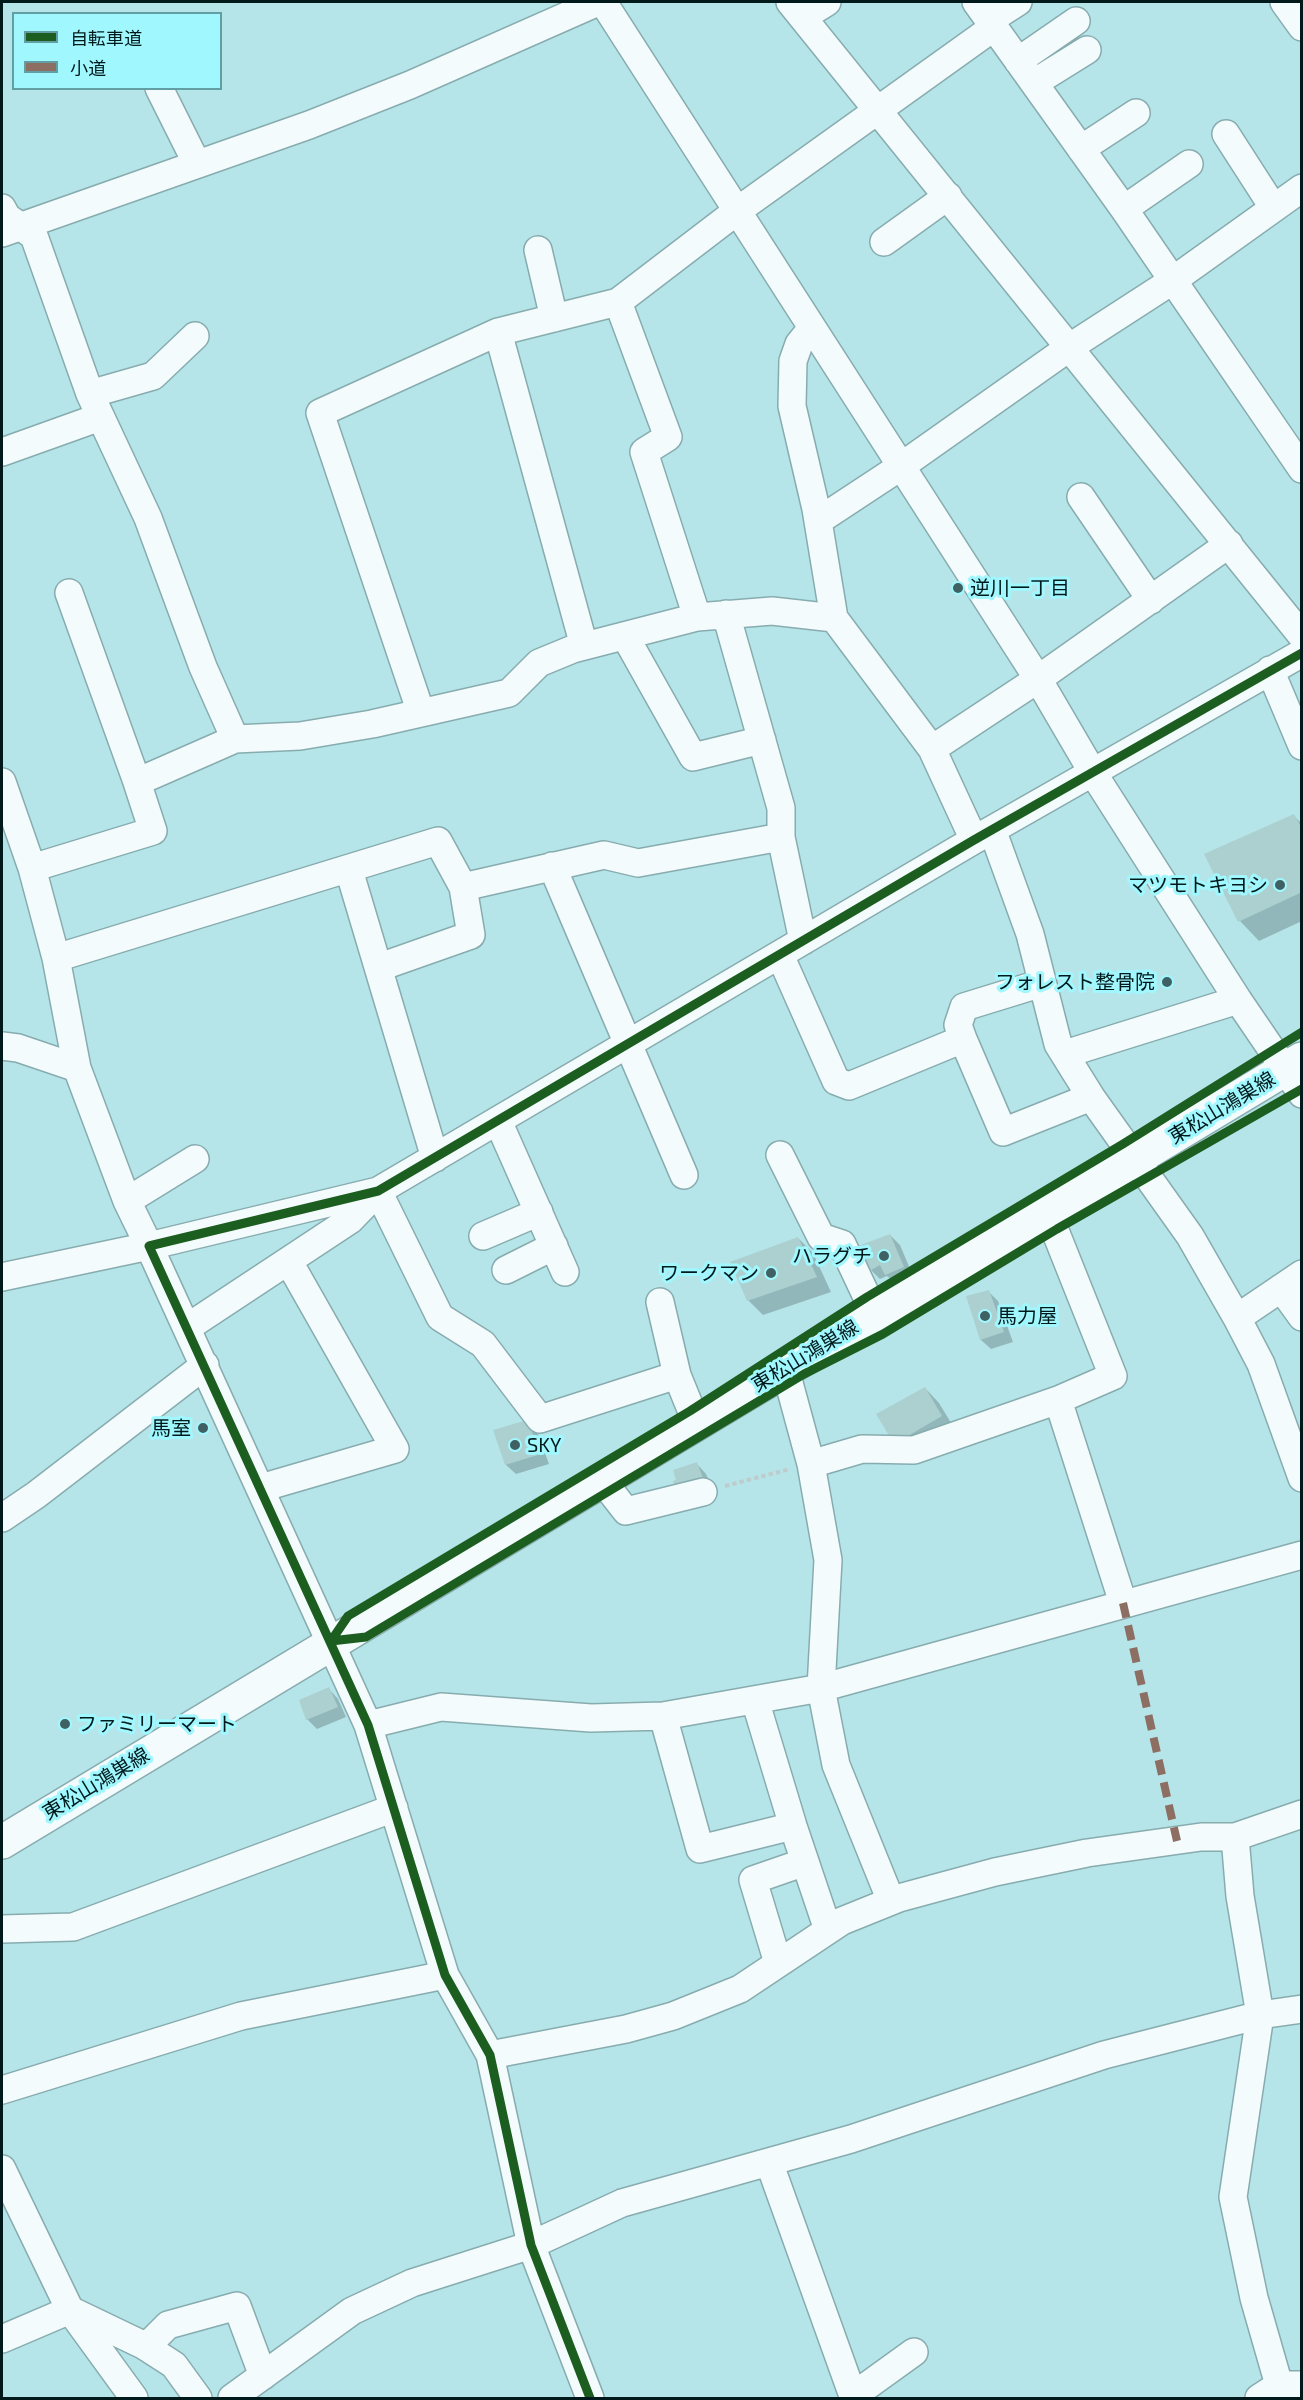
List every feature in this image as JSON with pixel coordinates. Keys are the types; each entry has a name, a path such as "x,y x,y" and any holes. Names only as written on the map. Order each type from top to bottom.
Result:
{"main road":[{"name":"東松山鴻巣線","path":"2,1842 875,1314 1135,1161 1296,1074"}],"street":[{"path":"8,222 197,164 309,125 410,85 597,2"},
{"path":"603,2 1038,679 1093,773 1238,1000 1296,1074"},
{"path":"827,2 796,9 1302,636"},
{"path":"421,713 320,413 498,332 618,302 737,211 877,109 987,16 1018,2"},
{"path":"1284,2 1302,27"},
{"path":"987,16 1124,209 1302,470"},
{"path":"1018,61 1076,21"},
{"path":"1034,83 1087,50"},
{"path":"160,90 197,164"},
{"path":"1081,149 1136,113"},
{"path":"1226,134 1273,207"},
{"path":"1124,209 1189,164"},
{"path":"818,521 900,467 1070,347 1172,281 1302,188"},
{"path":"884,242 948,196"},
{"path":"8,222 34,236 95,405 148,518 203,667 235,739"},
{"path":"538,250 554,318"},
{"path":"618,302 668,437 644,452 698,617"},
{"path":"812,328 800,344 793,361 792,406 818,521 834,618 932,749 984,836 1030,934 1058,1044 1091,1097 1190,1236 1237,1318 1261,1364 1302,1478"},
{"path":"498,332 584,646"},
{"path":"2,452 153,376 195,336"},
{"path":"1081,497 1151,600"},
{"path":"932,749 1038,679 1229,544"},
{"path":"32,868 153,831 69,593"},
{"path":"137,782 235,739 300,736 421,713 509,693 539,663 584,646 698,617 772,611 834,618"},
{"path":"726,614 781,808 781,837 803,941"},
{"path":"625,636 693,757 762,740"},
{"path":"188,1327 350,1220 378,1191 803,941 1302,653"},
{"path":"1270,670 1302,746"},
{"path":"2,782 32,868 56,958 77,1068 127,1201 188,1327 368,1725 445,1975 490,2055 531,2245 590,2398"},
{"path":"463,887 604,855 638,863 781,837"},
{"path":"56,958 438,841 463,887 471,935 380,967"},
{"path":"552,866 684,1175"},
{"path":"349,870 380,967 435,1158"},
{"path":"780,955 836,1081 849,1086 963,1039"},
{"path":"1042,983 964,1007 957,1025 963,1039 1003,1132 1091,1097"},
{"path":"1065,1053 1238,1000"},
{"path":"2,1046 18,1048 77,1068"},
{"path":"498,1120 565,1272"},
{"path":"780,1155 820,1237 842,1244 875,1314"},
{"path":"127,1201 195,1159"},
{"path":"2,1277 150,1246 378,1191"},
{"path":"378,1191 440,1317 483,1344 540,1419 677,1375"},
{"path":"483,1236 539,1212"},
{"path":"812,1464 862,1449 914,1450 1058,1400 1113,1376 1048,1213"},
{"path":"506,1270 554,1246"},
{"path":"261,1488 395,1449 289,1262"},
{"path":"1237,1318 1291,1281 1302,1317"},
{"path":"660,1302 677,1375 696,1422"},
{"path":"2,1518 36,1495 205,1365"},
{"path":"783,1370 789,1383 812,1464 828,1560 821,1688 836,1765 891,1901"},
{"path":"1058,1400 1123,1603"},
{"path":"601,1479 626,1511 704,1492"},
{"path":"368,1725 441,1707 591,1718 663,1716 821,1688 1302,1555"},
{"path":"755,1700 793,1826 828,1930"},
{"path":"663,1716 700,1849 793,1826"},
{"path":"2,1929 73,1927 394,1808"},
{"path":"490,2055 626,2029 673,2016 740,1989 842,1921 891,1901 995,1872 1087,1853 1202,1838 1234,1837 1302,1814"},
{"path":"1234,1837 1240,1896 1260,2015 1233,2198 1254,2298 1280,2389"},
{"path":"778,1963 753,1880 805,1862"},
{"path":"2,2090 241,2016 445,1975"},
{"path":"232,2398 352,2311 412,2283 531,2245 622,2204 851,2139 1104,2055 1260,2015 1302,2009"},
{"path":"769,2162 852,2396 914,2352"},
{"path":"2,2169 70,2310 134,2398"},
{"path":"146,2347 168,2325 237,2306 263,2376"},
{"path":"2,2339 70,2310 146,2347 174,2366 198,2398"}],"path":[{"path":"704,1492 812,1464"}],"building":[{"path":"1294,814 1302,829 1302,892 1238,922 1204,854"},
{"path":"890,1234 904,1267 885,1275 880,1265 869,1271 858,1246"},
{"path":"798,1237 817,1277 747,1301 730,1262"},
{"path":"989,1290 1004,1332 980,1340 966,1296"},
{"path":"925,1387 942,1416 894,1444 876,1414"},
{"path":"527,1420 541,1454 505,1465 493,1430"},
{"path":"697,1462 704,1481 675,1490 673,1481 676,1480 673,1470"},
{"path":"329,1687 338,1707 306,1720 299,1700"}],"marked path":[{"path":"1123,1603 1177,1841"}],"cycle path":[{"path":"590,2398 531,2245 490,2055 445,1975 368,1725 149,1246 378,1191 974,840 1302,653"},
{"path":"331,1641 348,1616 690,1411 867,1297 1123,1144 1302,1032"},
{"path":"331,1641 366,1637 804,1374 883,1334 1057,1229 1302,1089"}],"place":[{"name":"逆川一丁目","path":"958,588"},
{"name":"マツモトキヨシ","path":"1280,885"},
{"name":"フォレスト整骨院","path":"1167,982"},
{"name":"ハラグチ","path":"884,1256"},
{"name":"ワークマン","path":"771,1273"},
{"name":"馬力屋","path":"985,1316"},
{"name":"馬室","path":"203,1428"},
{"name":"SKY","path":"515,1445"},
{"name":"ファミリーマート","path":"65,1724"}]}
